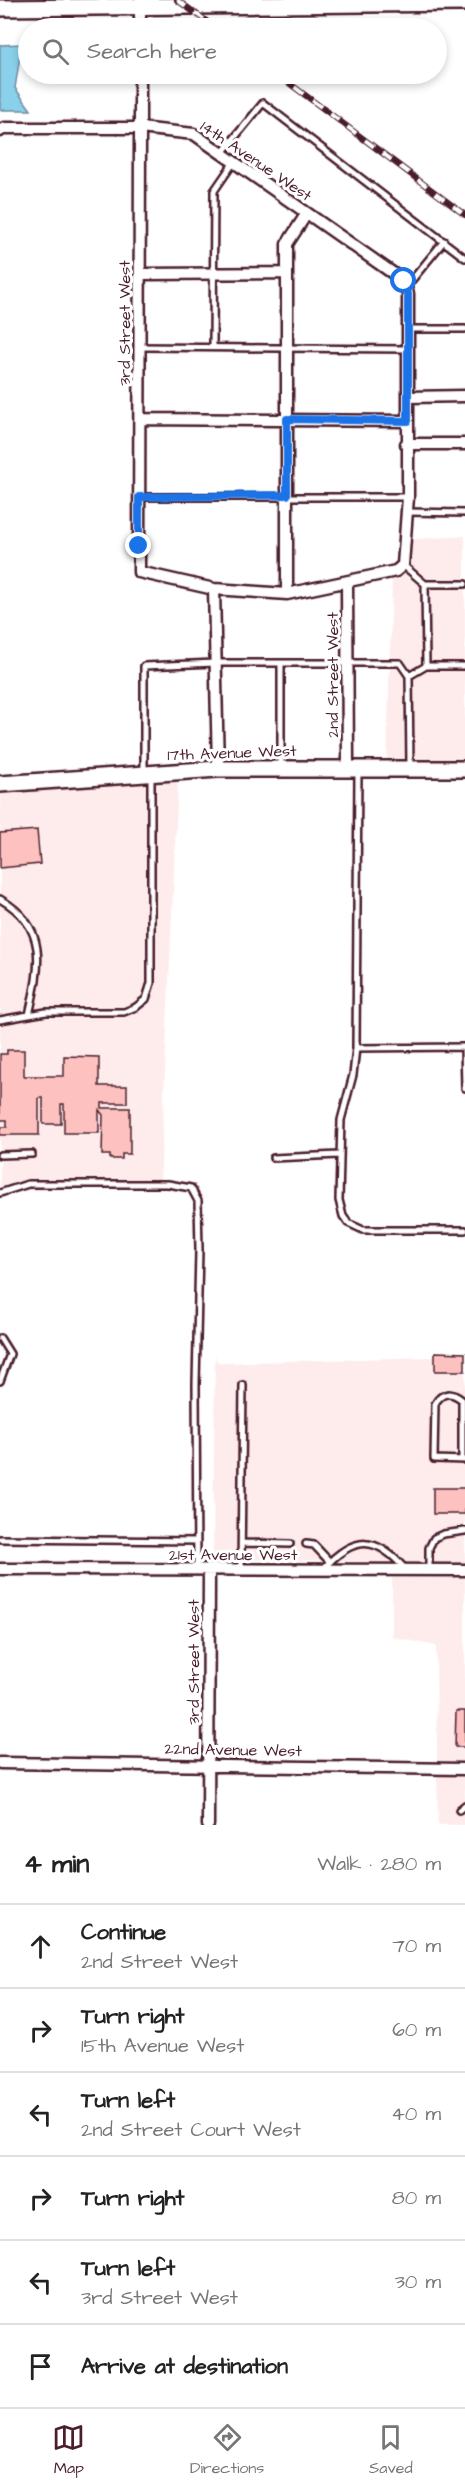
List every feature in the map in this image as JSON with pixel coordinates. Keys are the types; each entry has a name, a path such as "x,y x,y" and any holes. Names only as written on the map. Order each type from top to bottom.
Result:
{"street":[{"path":"0,8 140,3 465,3"},
{"name":"3rd Street West","path":"140,84 139,572 214,589"},
{"name":"14th Avenue West","path":"0,131 4,128 140,128 194,134 307,213 406,288"},
{"path":"287,594 287,244 307,213"},
{"path":"140,273 287,273"},
{"path":"218,769 214,589 287,594 347,583 396,571 403,566 408,497 406,288"},
{"path":"408,397 465,396"},
{"path":"140,419 408,421"},
{"path":"406,444 465,444"},
{"name":"2nd Street West","path":"347,583 353,768"},
{"name":"17th Avenue West","path":"0,784 218,769 465,769"},
{"name":"21st Avenue West","path":"0,1569 242,1570 326,1566 465,1570"},
{"name":"3rd Street West","path":"208,1825 209,1570"},
{"name":"22nd Avenue West","path":"0,1763 465,1768"}],"lane":[{"path":"222,153 263,103 465,258"},
{"path":"213,348 214,191 234,162"},
{"path":"406,288 444,241"},
{"path":"408,329 465,329"},
{"path":"140,346 408,349"},
{"path":"139,497 287,495 408,497"},
{"path":"407,512 465,513"},
{"path":"403,566 425,584 465,584"},
{"path":"425,584 426,666"},
{"path":"0,1020 29,1015 124,1012 136,1007 148,994 151,983 153,913 144,666 215,663 400,663 409,676 410,769"},
{"path":"281,663 281,768"},
{"path":"409,676 426,666 465,666"},
{"path":"353,768 356,1048 353,1075 342,1110 339,1155 340,1209 348,1223 363,1230 465,1230"},
{"path":"0,898 25,916 35,933 36,986 29,1015"},
{"path":"356,1048 465,1047 465,1088"},
{"path":"0,1155 32,1154"},
{"path":"273,1158 339,1155"},
{"path":"0,1193 28,1184 168,1184 183,1185 191,1188 195,1194 198,1201 200,1250 196,1396 197,1570"},
{"path":"0,1338 10,1354 0,1381"},
{"path":"242,1570 243,1385"},
{"path":"447,1394 455,1394 462,1400 464,1460 434,1459 435,1404 439,1397 447,1394"},
{"path":"429,1570 429,1548 434,1538 443,1534 465,1531"},
{"path":"0,1539 196,1541"},
{"path":"242,1543 290,1544"},
{"path":"306,1544 314,1545 326,1566 338,1553 348,1547 362,1544 392,1552 407,1570"},
{"path":"459,1810 465,1805"}],"shaded area":[{"path":"465,536 465,762 387,761 392,579 409,573 412,568 410,564 412,539"},
{"path":"178,779 160,1185 0,1192 0,791"},
{"path":"215,1353 216,1360 221,1363 465,1356 465,1563 213,1559"},
{"path":"392,1578 465,1578 465,1761 437,1761 436,1646 392,1637"},
{"path":"437,1775 465,1776 465,1825 438,1825"}],"water":[{"path":"18,44 15,88 31,110 0,110 0,45"}],"building":[{"path":"37,830 40,864 0,868 0,833"},
{"path":"7,1050 24,1050 24,1076 64,1076 64,1056 99,1057 99,1086 127,1086 127,1103 102,1103 102,1108 130,1108 130,1154 122,1154 122,1159 110,1159 110,1155 102,1155 103,1115 99,1110 99,1133 64,1133 64,1104 61,1104 61,1124 43,1124 43,1098 39,1098 39,1135 0,1135 0,1127 7,1127 7,1120 0,1120 0,1054 7,1054"},
{"path":"435,1352 465,1353 465,1371 435,1371"},
{"path":"433,1488 465,1488 465,1514 433,1514"},
{"path":"456,1711 465,1711 465,1747 455,1747"}],"railway":[{"path":"177,0 202,18"},
{"path":"290,84 465,215"}],"route":[{"path":"139,546 139,497 287,495 287,419 408,421 408,294 404,281"}]}
